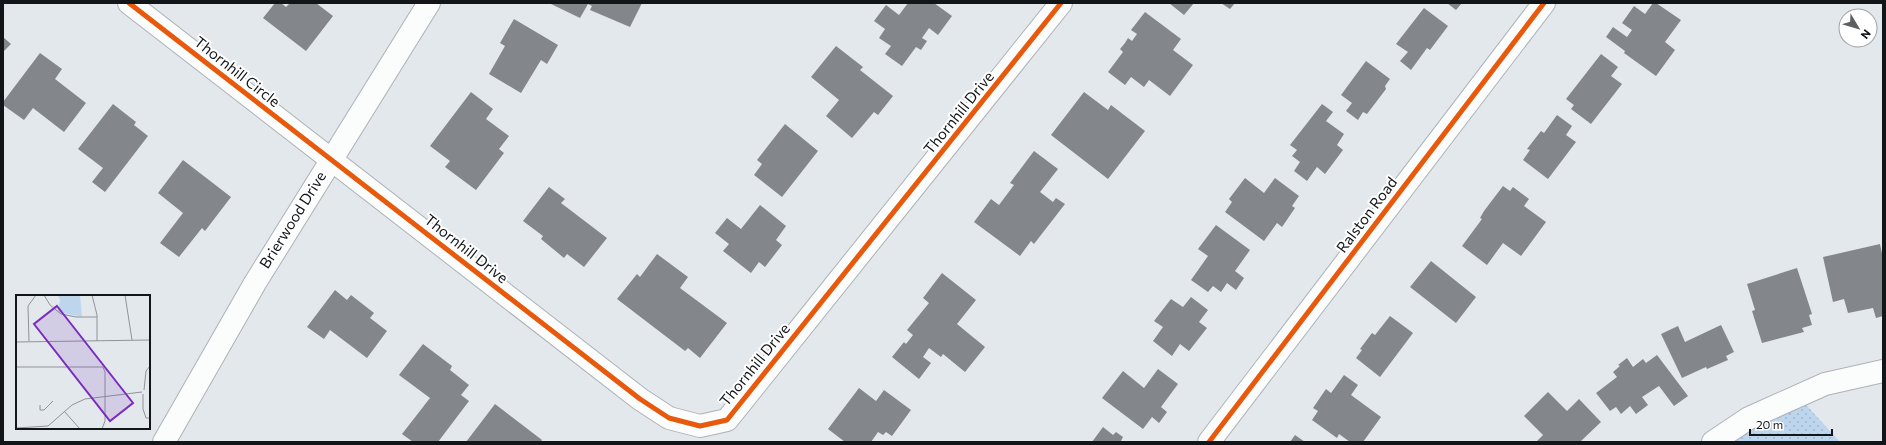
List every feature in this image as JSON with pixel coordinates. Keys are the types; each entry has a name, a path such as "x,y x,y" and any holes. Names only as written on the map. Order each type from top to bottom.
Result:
{"street":[{"name":"Thornhill Circle","path":"129,3 331,160"},
{"name":"Brierwood Drive","path":"164,442 255,283 429,3"},
{"name":"Thornhill Drive","path":"331,160 640,399 669,418 700,426 727,420 1061,3"},
{"name":"Ralston Road","path":"1209,442 1544,3"},
{"path":"1713,442 1749,418 1825,384 1883,371"}],"shaded area":[{"path":"1798,396 1840,442 1713,442"}],"building":[{"path":"275,3 281,3 286,7 290,3 316,3 333,16 306,51 263,18"},
{"path":"549,3 642,3 630,27 590,10 592,6 588,4 580,18"},
{"path":"908,3 934,3 952,16 938,35 929,28 922,38 927,41 921,50 916,47 902,66 885,54 891,46 879,38 885,29 874,21 886,5 899,15"},
{"path":"1169,3 1194,3 1184,15"},
{"path":"1221,3 1235,3 1230,9"},
{"path":"1447,3 1462,3 1456,10"},
{"path":"1653,3 1656,3 1681,20 1665,42 1675,50 1656,76 1624,53 1625,51 1606,37 1613,27 1627,37 1632,30 1622,23 1634,6 1645,14"},
{"path":"1424,8 1448,26 1430,50 1427,48 1411,70 1400,61 1408,52 1396,44"},
{"path":"1145,12 1181,39 1173,50 1193,65 1170,96 1149,80 1144,87 1131,77 1125,85 1108,72 1123,52 1120,49 1128,38 1132,41 1137,34 1131,30"},
{"path":"514,19 558,45 547,64 541,60 521,93 489,74 505,46 500,43"},
{"path":"3,37 11,44 3,52"},
{"path":"836,46 863,67 860,70 893,96 878,115 874,112 852,138 826,116 839,100 811,77"},
{"path":"40,53 62,69 55,79 86,103 64,132 33,108 24,120 3,105 3,102"},
{"path":"1601,54 1618,67 1611,76 1622,84 1591,124 1571,109 1574,105 1566,99"},
{"path":"1366,61 1390,79 1385,86 1386,89 1367,114 1363,112 1358,120 1346,111 1352,103 1341,95"},
{"path":"471,92 493,109 486,119 509,136 499,149 504,153 476,190 445,167 450,161 430,146"},
{"path":"1084,92 1108,110 1111,105 1145,131 1108,179 1051,135"},
{"path":"113,104 136,122 134,125 148,136 105,192 92,182 103,168 78,149"},
{"path":"1322,104 1333,112 1326,121 1344,134 1337,145 1343,150 1325,174 1317,167 1307,181 1294,171 1300,162 1292,156 1297,150 1290,145"},
{"path":"1557,115 1572,126 1566,135 1576,142 1548,179 1523,160 1530,150 1527,149 1541,131 1544,133"},
{"path":"785,124 818,151 782,197 754,175 762,164 757,160"},
{"path":"1034,151 1058,169 1040,192 1053,202 1056,198 1065,204 1034,244 1031,241 1020,256 974,222 991,199 999,205 1014,185 1010,183"},
{"path":"183,160 231,197 205,231 202,228 179,257 160,243 183,213 158,193"},
{"path":"1245,178 1264,193 1275,178 1299,196 1292,206 1295,208 1282,227 1277,223 1264,241 1225,212 1232,202 1229,199"},
{"path":"1503,186 1510,191 1513,187 1529,199 1524,206 1546,222 1521,256 1503,243 1487,265 1462,246 1482,219 1480,218 1484,211"},
{"path":"549,187 565,199 561,203 607,238 584,267 567,254 564,258 541,239 543,236 523,221"},
{"path":"760,205 786,226 776,240 782,245 765,267 759,262 751,273 723,251 729,244 715,233 727,218 741,229"},
{"path":"1216,225 1250,250 1235,271 1244,278 1236,290 1227,283 1221,292 1213,286 1208,292 1191,280 1208,256 1198,249"},
{"path":"1880,244 1883,258 1883,316 1876,318 1873,308 1848,313 1844,299 1833,302 1823,257"},
{"path":"657,254 688,277 680,288 727,323 700,358 688,348 685,351 617,299 637,274 640,277"},
{"path":"1431,261 1476,297 1456,323 1410,287"},
{"path":"1797,268 1812,314 1809,315 1812,325 1802,328 1804,332 1762,343 1752,311 1755,310 1747,284"},
{"path":"942,273 976,300 957,324 985,347 965,372 943,354 941,357 929,348 923,357 931,363 919,379 892,357 904,342 906,344 913,335 907,330 929,303 923,298"},
{"path":"335,290 347,300 351,295 374,313 370,318 387,331 367,358 330,330 324,339 307,327"},
{"path":"1191,297 1208,310 1199,322 1207,328 1189,351 1180,344 1172,356 1153,341 1163,327 1154,321 1171,299 1183,307"},
{"path":"1390,316 1413,333 1380,377 1356,358 1362,350 1360,349 1372,333 1375,335"},
{"path":"1721,325 1734,352 1726,356 1728,360 1707,369 1706,367 1682,378 1661,334 1678,326 1685,342"},
{"path":"423,344 452,366 450,370 469,385 461,395 469,401 438,442 413,442 402,434 430,398 399,375"},
{"path":"1657,355 1688,396 1674,406 1659,386 1642,397 1648,405 1636,414 1630,406 1621,414 1616,407 1610,411 1596,393 1617,377 1613,372 1620,366 1618,365 1627,358 1633,367 1643,359 1646,363"},
{"path":"1158,369 1178,384 1161,407 1167,412 1159,423 1152,417 1143,429 1102,398 1123,371 1144,388"},
{"path":"1344,375 1358,385 1351,395 1381,417 1363,442 1350,442 1339,434 1337,438 1312,420 1318,411 1313,408 1326,389 1331,393"},
{"path":"859,388 876,401 884,390 911,410 892,436 886,432 883,435 878,432 871,442 845,442 828,429"},
{"path":"1548,392 1567,411 1579,399 1601,422 1581,441 1582,442 1536,442 1543,435 1524,416"},
{"path":"495,404 542,440 541,442 466,442"},
{"path":"1103,427 1113,435 1116,432 1123,437 1121,441 1123,442 1092,442"},
{"path":"1295,435 1305,442 1290,442"}],"cycle path":[{"path":"129,3 640,399 669,418 700,426 727,420 1061,3"},
{"path":"1209,442 1544,3"}]}
